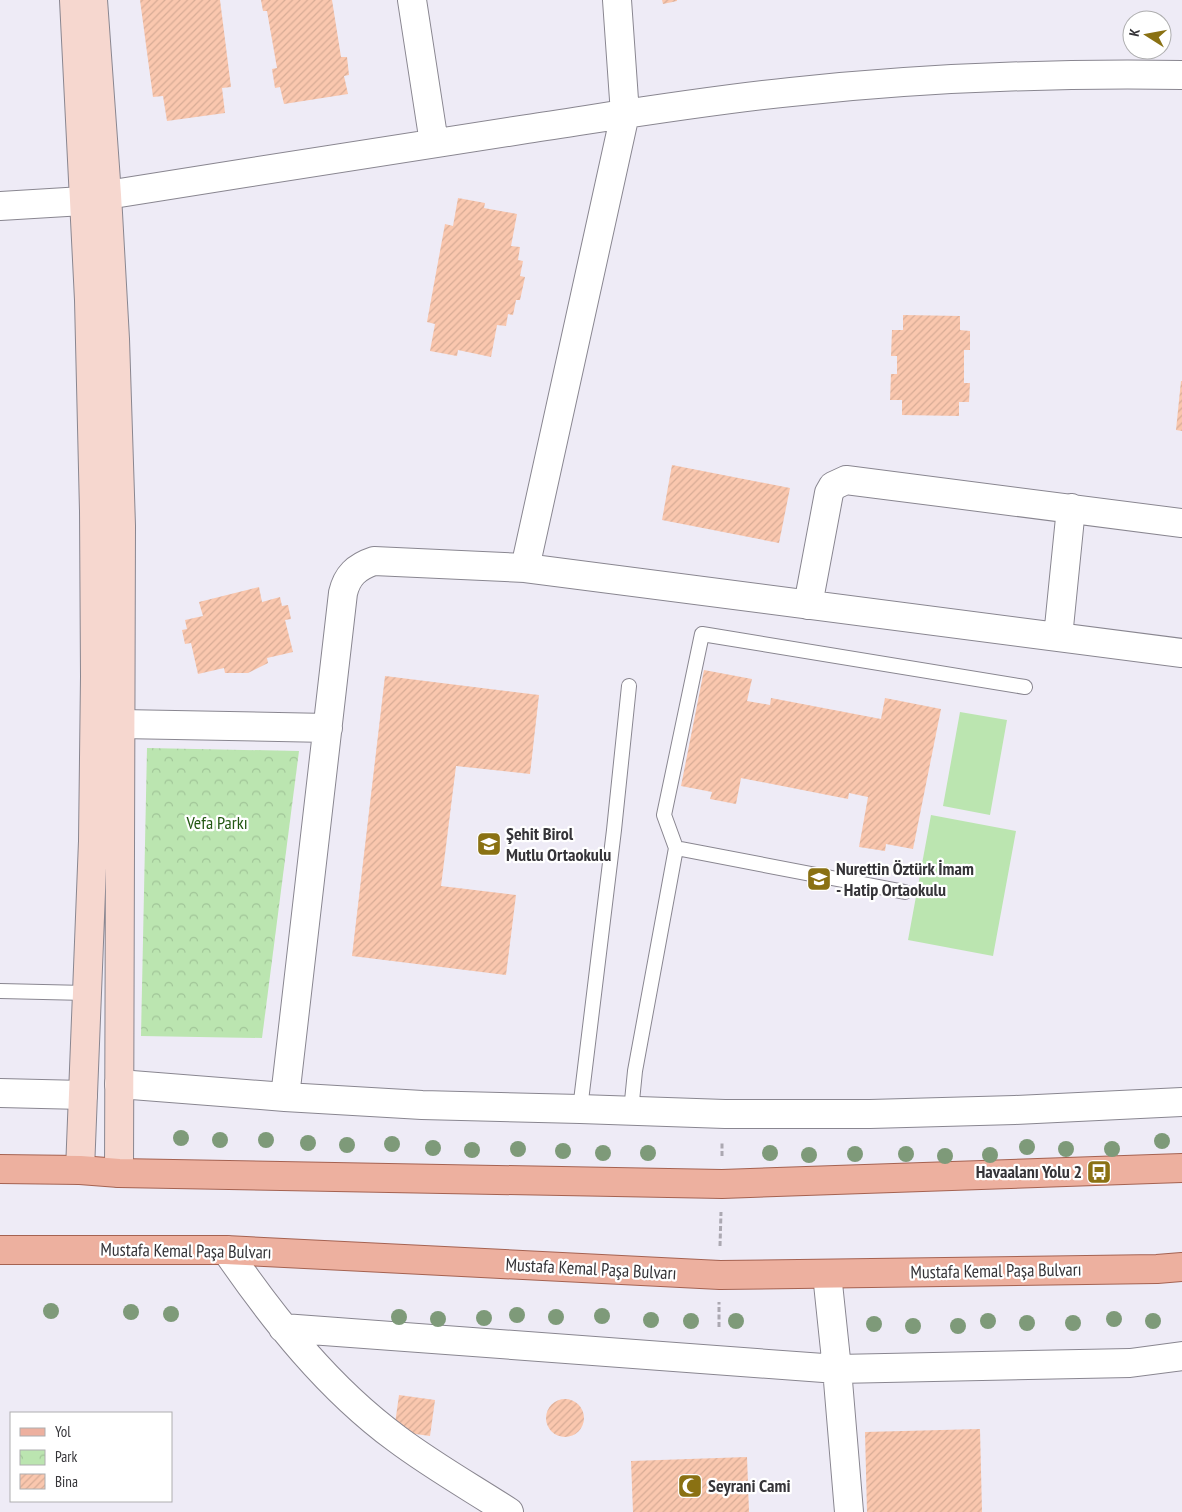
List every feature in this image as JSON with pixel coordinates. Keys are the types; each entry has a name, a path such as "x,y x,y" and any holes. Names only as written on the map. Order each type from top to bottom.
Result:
{"main road":[{"path":"0,1169 722,1184 1182,1168"},
{"name":"Mustafa Kemal Paşa Bulvarı","path":"0,1250 226,1250 720,1275 1157,1269 1182,1267"}],"street":[{"path":"78,0 95,198 115,339 121,526 119,1172"},
{"path":"412,0 434,143"},
{"path":"525,568 625,114 616,0"},
{"path":"0,206 95,198 434,143 625,114 790,92 900,82 1011,76 1182,75"},
{"path":"80,1170 93,841 94,501 89,300 95,198"},
{"path":"808,604 829,493 833,486 840,482 851,480 1182,522"},
{"path":"1058,637 1071,508"},
{"path":"285,1097 343,593 346,582 353,572 362,565 374,561 525,568 1182,653"},
{"path":"120,724 328,728"},
{"path":"119,1084 422,1106 580,1108 726,1114 870,1114 1015,1110 1182,1102"},
{"path":"0,1093 83,1095"},
{"path":"226,1250 253,1290 283,1328 319,1368 344,1392 397,1439 509,1512"},
{"path":"826,1274 837,1369 849,1512"},
{"path":"283,1328 837,1369 1130,1363 1182,1356"}],"lane":[{"path":"631,1110 635,1071 676,848 664,814 702,634 1025,686"},
{"path":"580,1108 614,830 629,686"},
{"path":"676,848 905,892"},
{"path":"0,991 86,993"}],"path":[{"path":"719,1327 722,1137"}],"green space":[{"path":"960,712 1007,720 990,815 943,806"},
{"name":"Vefa Parkı","path":"147,748 299,751 262,1038 141,1036"},
{"path":"931,815 1016,831 993,956 908,940"}],"building":[{"path":"140,0 220,0 231,87 222,88 225,113 167,121 163,96 153,97"},
{"path":"261,0 332,0 341,57 347,57 349,75 344,76 348,94 284,104 280,87 275,88 272,69 277,68 267,11 263,11"},
{"path":"662,0 677,0 677,1 663,4"},
{"path":"458,198 485,203 484,208 517,214 511,246 520,247 518,260 523,261 520,276 525,277 520,300 516,300 513,315 508,314 506,326 497,325 491,357 458,350 457,356 430,351 435,324 427,322 445,224 453,226"},
{"path":"903,315 960,316 960,330 970,331 970,350 964,350 964,383 970,383 969,402 959,402 959,416 902,415 902,400 890,400 891,374 897,374 897,356 891,356 892,330 903,330"},
{"path":"1182,381 1182,431 1176,430"},
{"path":"672,465 790,488 779,543 662,520"},
{"path":"259,587 262,602 280,597 282,606 288,605 291,619 285,620 293,652 267,658 268,663 248,673 225,673 224,668 198,674 191,643 185,644 182,630 187,629 185,620 203,616 199,602"},
{"path":"704,670 752,679 747,701 770,705 771,698 881,719 885,698 941,709 913,849 886,844 885,851 859,847 868,797 849,793 848,799 741,778 736,804 710,799 712,792 681,786"},
{"path":"385,676 539,695 530,774 456,766 441,886 516,895 506,975 352,956"},
{"path":"399,1395 435,1400 430,1436 394,1431"},
{"path":"565,1399 579,1404 584,1418 579,1432 565,1437 551,1432 546,1418 551,1404"},
{"path":"980,1429 982,1512 867,1512 865,1432"},
{"name":"Seyrani Cami","path":"747,1457 749,1512 633,1512 631,1461"}],"place":[{"name":"Şehit Birol Mutlu Ortaokulu","path":"489,844"},
{"name":"Nurettin Öztürk İmam - Hatip Ortaokulu","path":"819,879"},
{"name":"Havaalanı Yolu 2","path":"1099,1172"},
{"name":"Seyrani Cami","path":"690,1486"}]}
